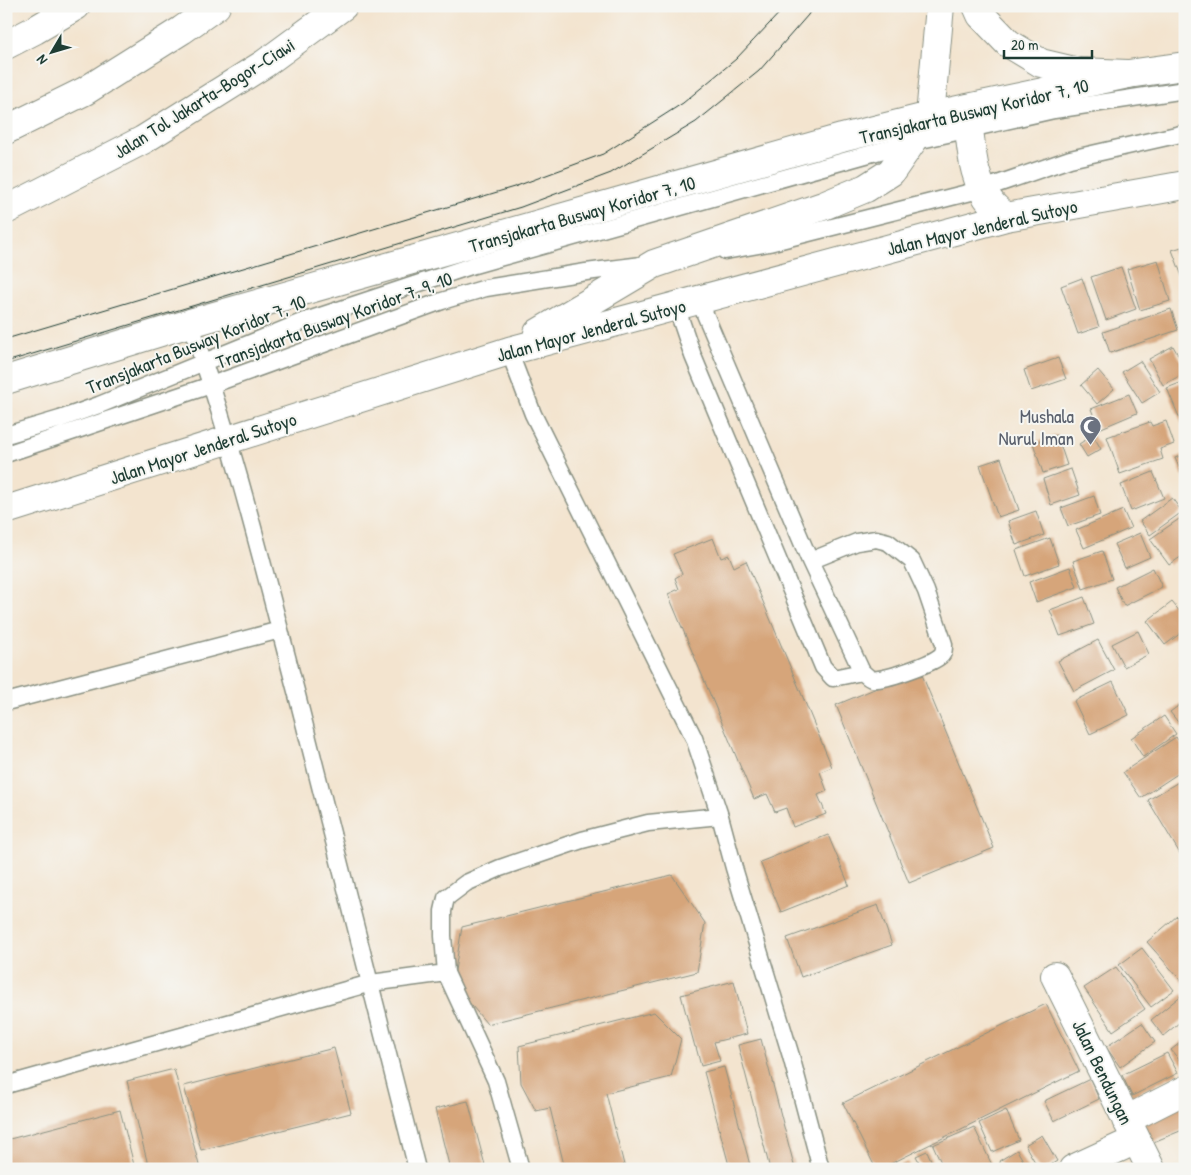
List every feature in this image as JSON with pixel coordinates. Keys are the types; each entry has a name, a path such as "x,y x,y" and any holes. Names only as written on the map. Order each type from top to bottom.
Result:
{"main road":[{"path":"6,45 76,6"},
{"path":"6,130 85,91 182,30 216,6"},
{"name":"Jalan Tol Jakarta–Bogor–Ciawi","path":"6,210 143,140 264,64 343,6"},
{"path":"509,351 654,264 823,206 866,188 891,172 930,116 940,6"},
{"path":"977,6 981,15 1008,43 1041,63 1079,72 1128,74"},
{"path":"6,380 190,323 842,138 930,116 1128,74 1185,66"},
{"path":"986,104 969,129 973,164 980,185 991,203 1006,218"},
{"name":"Jalan Mayor Jenderal Sutoyo","path":"6,510 509,351 1006,218 1185,185"},
{"name":"Jalan Bendungan","path":"1055,976 1151,1169"},
{"path":"1073,1169 1131,1130 1185,1090"}],"lane":[{"name":"Transjakarta Busway Koridor 7, 10","path":"6,435 99,405 302,322 474,265 912,142 1054,110 1185,90"},
{"path":"654,264 769,243 983,189 1070,159 1185,133"},
{"name":"Transjakarta Busway Koridor 7, 9, 10","path":"6,454 211,385 442,301 486,288 576,273 654,264"},
{"path":"687,303 862,672 872,679 883,678 926,664 938,658 944,652 944,644 926,591 912,561 888,542 876,539 858,542 810,561"},
{"path":"687,303 697,365 823,667 833,678 862,672"},
{"path":"190,323 204,362 252,521 418,1169"},
{"path":"509,351 534,414 694,738 720,816 791,1056 821,1169"},
{"path":"6,702 280,630"},
{"path":"521,1169 496,1081 446,973 443,911 446,898 466,883 500,868 582,840 648,823 720,816"},
{"path":"6,1085 371,983 446,973"}],"building":[{"path":"1185,246 1185,284 1172,250"},
{"path":"1158,260 1170,301 1140,310 1127,269"},
{"path":"1121,267 1136,309 1106,320 1091,277"},
{"path":"1082,278 1099,327 1078,334 1061,286"},
{"path":"1185,301 1185,314 1180,302"},
{"path":"1171,309 1178,330 1110,353 1103,332"},
{"path":"1173,346 1185,367 1185,373 1163,385 1149,359"},
{"path":"1058,358 1066,379 1031,391 1024,370"},
{"path":"1140,361 1160,392 1142,403 1122,372"},
{"path":"1098,370 1114,389 1097,404 1081,385"},
{"path":"1185,381 1185,423 1182,424 1167,388"},
{"path":"1129,394 1137,413 1099,429 1091,409"},
{"path":"1166,421 1174,444 1160,449 1163,459 1120,474 1107,437 1150,422 1152,426"},
{"path":"1057,435 1067,465 1043,473 1033,443"},
{"name":"Mushala Nurul Iman","path":"1093,435 1101,449 1087,457 1079,444"},
{"path":"1185,454 1185,481 1175,458"},
{"path":"1001,458 1019,510 998,517 980,465"},
{"path":"1071,469 1080,495 1051,505 1043,479"},
{"path":"1153,472 1164,498 1131,511 1121,485"},
{"path":"1094,496 1100,515 1068,526 1061,508"},
{"path":"1172,498 1182,512 1150,535 1140,521"},
{"path":"1123,510 1131,528 1084,548 1076,530"},
{"path":"1036,511 1044,535 1016,545 1008,521"},
{"path":"1185,515 1185,554 1169,565 1150,539"},
{"path":"1140,533 1150,557 1125,568 1114,544"},
{"path":"713,538 721,558 729,555 734,567 746,561 832,767 820,772 827,791 818,795 826,814 793,827 786,808 775,812 767,794 754,799 668,594 679,589 675,578 682,574 673,554"},
{"path":"1050,538 1059,564 1025,576 1016,550"},
{"path":"1102,551 1112,579 1083,589 1073,561"},
{"path":"1070,567 1077,587 1036,602 1029,582"},
{"path":"1153,568 1162,587 1124,606 1115,587"},
{"path":"1084,597 1094,624 1060,636 1050,610"},
{"path":"1172,602 1185,618 1185,630 1165,645 1147,621"},
{"path":"1138,631 1149,654 1124,667 1112,644"},
{"path":"1098,640 1114,670 1074,691 1058,661"},
{"path":"1185,658 1185,670 1179,663"},
{"path":"920,670 994,848 909,883 836,705"},
{"path":"1113,682 1129,715 1090,734 1074,701"},
{"path":"1185,701 1185,731 1170,712"},
{"path":"1164,716 1176,734 1143,757 1131,738"},
{"path":"1176,737 1185,750 1185,769 1141,798 1123,772"},
{"path":"1180,781 1185,789 1185,862 1148,800"},
{"path":"828,835 849,885 781,912 760,862"},
{"path":"672,875 705,923 697,972 487,1024 453,983 462,927"},
{"path":"878,905 892,945 801,977 787,938"},
{"path":"1177,916 1185,925 1185,985 1147,942"},
{"path":"1142,948 1174,990 1151,1007 1119,965"},
{"path":"1116,967 1145,1009 1113,1031 1084,988"},
{"path":"734,981 747,1034 714,1042 720,1061 701,1066 681,995"},
{"path":"1183,994 1185,995 1185,1018 1163,1036 1151,1020"},
{"path":"1046,1004 1079,1071 880,1169 876,1169 843,1103"},
{"path":"654,1012 681,1039 671,1077 606,1093 625,1169 565,1169 550,1108 536,1111 521,1083 519,1046"},
{"path":"1142,1023 1155,1042 1120,1067 1106,1047"},
{"path":"761,1039 795,1169 770,1169 738,1045"},
{"path":"1185,1039 1185,1067 1171,1050"},
{"path":"334,1048 351,1113 201,1150 184,1086"},
{"path":"1167,1053 1178,1073 1132,1096 1122,1075"},
{"path":"724,1067 751,1169 730,1169 704,1072"},
{"path":"174,1069 200,1169 149,1169 127,1081"},
{"path":"1090,1079 1099,1099 1054,1121 1044,1101"},
{"path":"468,1101 486,1169 450,1169 435,1109"},
{"path":"1180,1103 1185,1113 1185,1129 1151,1143 1141,1118"},
{"path":"120,1110 135,1169 6,1169 6,1140"},
{"path":"1006,1110 1019,1140 992,1152 979,1123"},
{"path":"974,1127 992,1165 985,1169 944,1169 933,1145"},
{"path":"1042,1135 1057,1161 1044,1169 1039,1169 1025,1145"},
{"path":"1017,1150 1028,1169 1004,1169 999,1161"},
{"path":"927,1151 935,1169 923,1169 916,1156"},
{"path":"907,1162 911,1169 892,1169"}],"tram line":[{"path":"6,339 514,187 603,154 683,103 736,59 786,6"},
{"path":"6,362 521,207 611,173 696,122 759,71 808,15 813,6"}],"place":[{"name":"Mushala Nurul Iman","path":"1090,446"}]}
